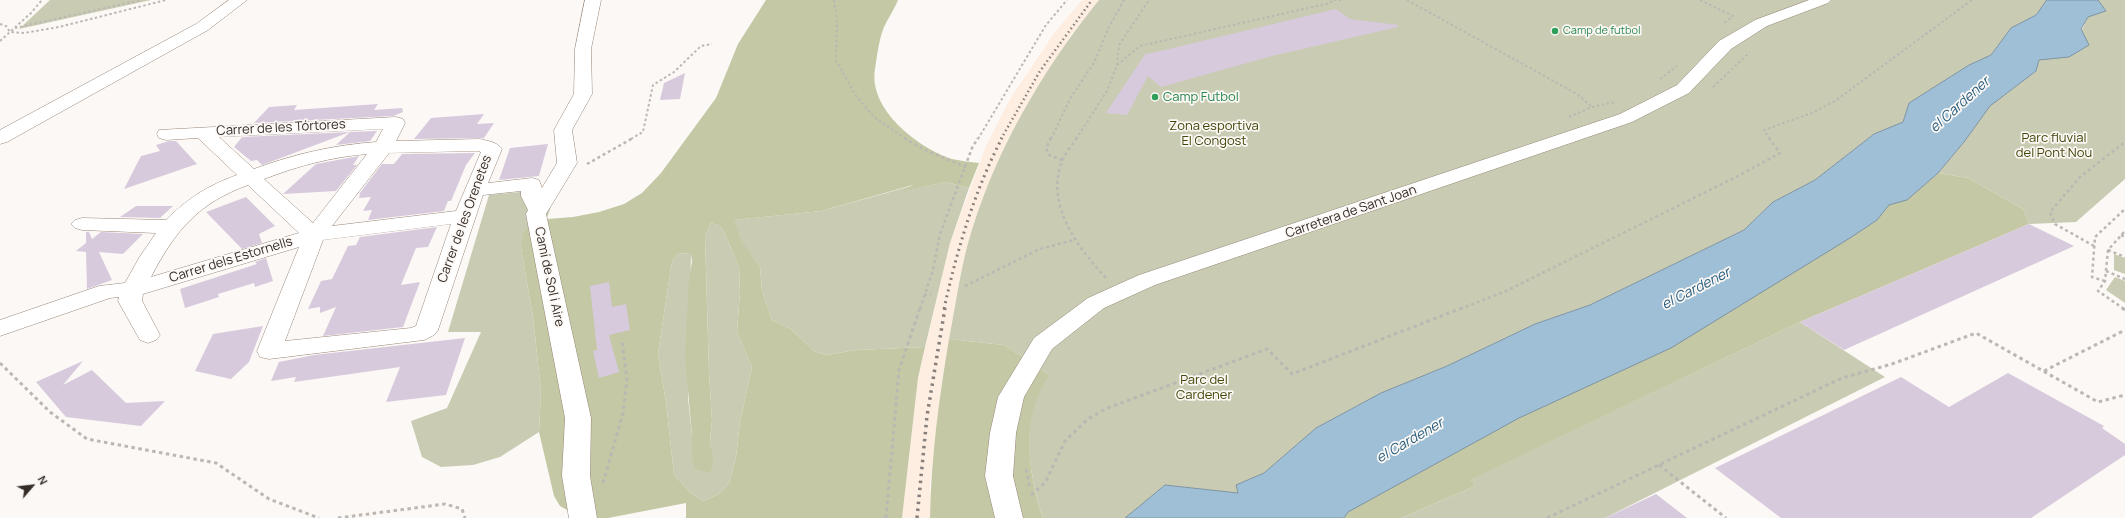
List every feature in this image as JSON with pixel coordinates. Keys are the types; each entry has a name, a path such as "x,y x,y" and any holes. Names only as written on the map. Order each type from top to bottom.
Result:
{"street":[{"path":"0,138 202,27 239,0"},
{"name":"Camí de Sol i Aire","path":"583,518 576,476 578,418 536,214 567,163 563,130 583,94 583,49 593,0"},
{"name":"Carretera de Sant Joan","path":"1009,518 999,476 1003,433 1011,397 1043,344 1096,303 1147,280 1626,118 1683,89 1725,45 1761,23 1823,0"},
{"name":"Carrer de les Tórtores","path":"166,134 396,123 383,147"},
{"path":"202,132 314,235 383,147"},
{"name":"Carrer de les Orenetes","path":"133,290 150,258 171,227 186,211 218,189 250,176 293,161 345,150 383,147 480,145 492,149 464,216 426,330 416,335 269,351 314,235"},
{"path":"475,190 532,184 531,196 539,210"},
{"name":"Carrer dels Estornells","path":"2,328 108,291 133,290 314,235 464,216"},
{"path":"82,224 171,227"},
{"path":"133,290 130,301 148,335"}],"path":[{"path":"0,42 42,0"},
{"path":"15,28 141,0"},
{"path":"10,32 24,33 59,27 166,0"},
{"path":"834,0 837,22 835,44 836,60 856,96 874,117 912,142 925,150 966,167"},
{"path":"886,518 899,370 932,270 940,234 972,148 1046,25 1067,0"},
{"path":"1062,160 1049,155 1046,148 1071,97 1094,63 1108,29 1124,0"},
{"path":"1110,282 1089,260 1074,240 1059,203 1057,179 1062,160 1107,91 1117,65 1119,45 1149,0"},
{"path":"1117,65 1140,46 1330,3 1333,0 1341,0"},
{"path":"1407,0 1571,90 1592,106 1617,102"},
{"path":"1700,0 1733,16 1721,26"},
{"path":"1025,464 1031,495 1045,483 1065,441 1088,419 1105,410 1267,349 1292,374 1506,291 1780,153 1764,130 1812,113 1835,101 1972,0"},
{"path":"0,24 6,26 10,32"},
{"path":"581,168 643,132 653,85 674,72 701,46 712,44"},
{"path":"1708,91 1751,51"},
{"path":"1659,80 1681,62"},
{"path":"2094,246 2055,224 2050,212 2080,177 2125,142"},
{"path":"2120,146 2125,148"},
{"path":"2105,281 2092,277 2095,238 2125,209"},
{"path":"2125,231 2108,250 2105,281 2098,291 2125,310"},
{"path":"2121,235 2125,237"},
{"path":"966,286 999,268 1040,249 1074,240"},
{"path":"2108,250 2125,257"},
{"path":"2106,271 2125,279"},
{"path":"924,295 931,295"},
{"path":"2044,371 2125,330"},
{"path":"1547,518 1842,378 1892,364 1976,333 2098,402 2125,395"},
{"path":"603,485 623,413 627,380 622,340"},
{"path":"0,363 50,412 87,439 216,464 269,499 319,518"},
{"path":"1659,465 1726,518"},
{"path":"338,518 389,513 441,504 453,504 461,507 465,511 466,518"}],"shaded area":[{"path":"1082,0 1099,0 1072,34 1029,100 1004,147 968,245 960,277 942,380 930,485 930,518 902,518 918,378 950,243 986,146 1010,99 1055,32"}],"green space":[{"path":"50,0 151,0 19,29"},
{"path":"766,0 898,0 884,27 878,48 875,69 875,84 879,98 887,112 898,125 925,146 952,159 979,163 969,188 946,182 902,191 913,185 821,211 734,220 741,240 760,267 762,291 772,320 791,329 814,351 826,355 856,350 925,347 918,378 902,518 686,518 686,503 608,518 581,518 560,506 554,496 539,432 541,391 533,317 521,248 523,234 534,220 573,217 599,212 624,204 642,193 661,173 716,98 738,44","holes":["711,223 720,226 739,267 740,291 737,332 752,367 740,422 736,457 729,483 719,494 703,501 691,493 674,475 666,402 658,354 673,260 679,253 691,254 692,262 689,279 685,357 692,435 692,458 695,469 710,473 713,461 710,441 712,421 705,236"]},
{"path":"1099,0 2047,0 2036,15 2011,28 1991,55 1969,65 1909,103 1903,122 1874,134 1815,180 1773,202 1744,230 1590,305 1535,324 1447,366 1381,393 1316,428 1264,473 1236,485 1238,493 1165,485 1125,518 1043,518 1032,473 1029,441 1032,410 1037,396 1050,375 1004,345 949,339 967,247 977,213 1004,148 1038,86 1077,28"},
{"name":"Parc fluvial del Pont Nou","path":"2098,0 2125,0 2125,179 2076,222 2029,224 2023,209 1968,178 1938,173 1964,142 1990,105 2036,71 2039,60 2069,57 2088,17 2106,11"},
{"path":"1938,173 1968,178 2023,209 2029,224 1800,322 1470,480 1475,486 1401,518 1344,518 1347,512 1877,220 1889,205 1907,199"},
{"path":"946,182 969,188 950,243 925,347 856,350 826,355 814,351 791,329 772,320 762,291 760,267 741,241 733,220 821,211 915,185 905,190"},
{"path":"541,190 555,195 547,218 534,220 521,248 533,317 541,391 539,432 500,457 473,465 441,467 422,457 411,421 447,408 481,332 448,332 489,195"},
{"path":"711,223 720,226 724,232 739,267 740,291 737,332 752,367 740,422 736,457 729,483 719,494 703,501 691,493 674,475 666,402 658,354 673,260 679,253 691,254 688,398 692,435 692,458 711,451 710,441 712,421 705,236"},
{"path":"2114,254 2125,258 2125,274 2114,270"},
{"path":"2115,277 2125,281 2125,303 2106,290"},
{"path":"1800,322 1885,377 1605,518 1401,518 1475,486 1469,480"},
{"path":"949,339 1004,345 1050,375 1039,393 1033,410 1029,441 1032,474 1043,518 930,518 936,428"}],"water":[{"name":"el Cardener","path":"2047,0 2098,0 2106,11 2088,17 2081,29 2089,45 2069,57 2039,60 2036,71 1990,106 1964,142 1938,173 1907,200 1889,205 1877,220 1850,238 1671,348 1519,418 1348,512 1344,518 1125,518 1165,485 1238,493 1236,485 1264,473 1316,428 1381,393 1447,366 1535,324 1590,305 1744,230 1773,202 1815,180 1874,134 1903,122 1909,103 1969,65 1991,55 2011,28 2036,15"}],"building":[{"path":"1336,9 1350,19 1398,25 1398,27 1272,56 1161,87 1148,76 1127,115 1106,113 1146,53 1148,54"},
{"path":"685,73 680,99 660,100 664,83"},
{"path":"378,104 374,110 402,108 403,112 393,116 254,123 269,107 297,105 294,110"},
{"path":"484,114 477,124 494,123 484,138 414,139 431,118"},
{"path":"377,131 370,141 336,145 350,132"},
{"path":"350,132 262,165 257,160 251,161 234,147 242,137"},
{"path":"169,141 176,141 197,164 124,189 141,156 160,151 156,145"},
{"path":"548,144 539,176 499,180 510,148"},
{"path":"475,153 466,165 451,201 448,201 444,211 368,220 372,210 363,211 371,197 359,198 360,193 382,164 394,164 402,154"},
{"path":"359,156 353,165 357,165 336,191 283,194 316,164"},
{"path":"246,197 275,226 259,234 262,243 242,249 206,212"},
{"path":"136,206 173,206 160,218 120,217"},
{"path":"2029,224 2074,246 1844,350 1800,322"},
{"path":"437,227 428,247 416,248 401,285 420,282 403,327 323,336 336,307 320,313 320,307 308,309 321,281 332,279 348,246 356,245 360,237"},
{"path":"86,232 89,232 92,239 101,232 143,234 123,254 99,252 112,280 87,289 86,252 76,251 86,243"},
{"path":"266,258 273,281 255,287 254,283 218,294 219,297 185,308 180,289 257,264 255,262"},
{"path":"609,282 612,307 626,304 630,330 609,335 619,372 599,378 593,351 597,350 590,286"},
{"path":"263,326 249,362 231,379 195,371 213,334"},
{"path":"465,338 446,395 386,402 400,367 294,382 296,377 271,381 279,362 314,355"},
{"path":"83,361 63,385 92,370 126,403 165,401 141,426 66,417 36,382"},
{"path":"2008,373 2104,426 2102,428 2125,444 2125,455 2031,518 1781,518 1715,468 1901,377 1949,407"},
{"path":"1656,494 1687,518 1605,518"}],"railway":[{"path":"1001,139 1040,71 1092,0"},
{"path":"944,309 967,222 983,179 1002,138"},
{"path":"917,518 927,416 945,308"}],"place":[{"name":"Camp de futbol","path":"1555,31"},
{"name":"Camp Futbol","path":"1155,97"}],"park label":[{"name":"Zona esportiva El Congost","path":"1214,134"},
{"name":"Parc del Cardener","path":"1204,388"}]}
